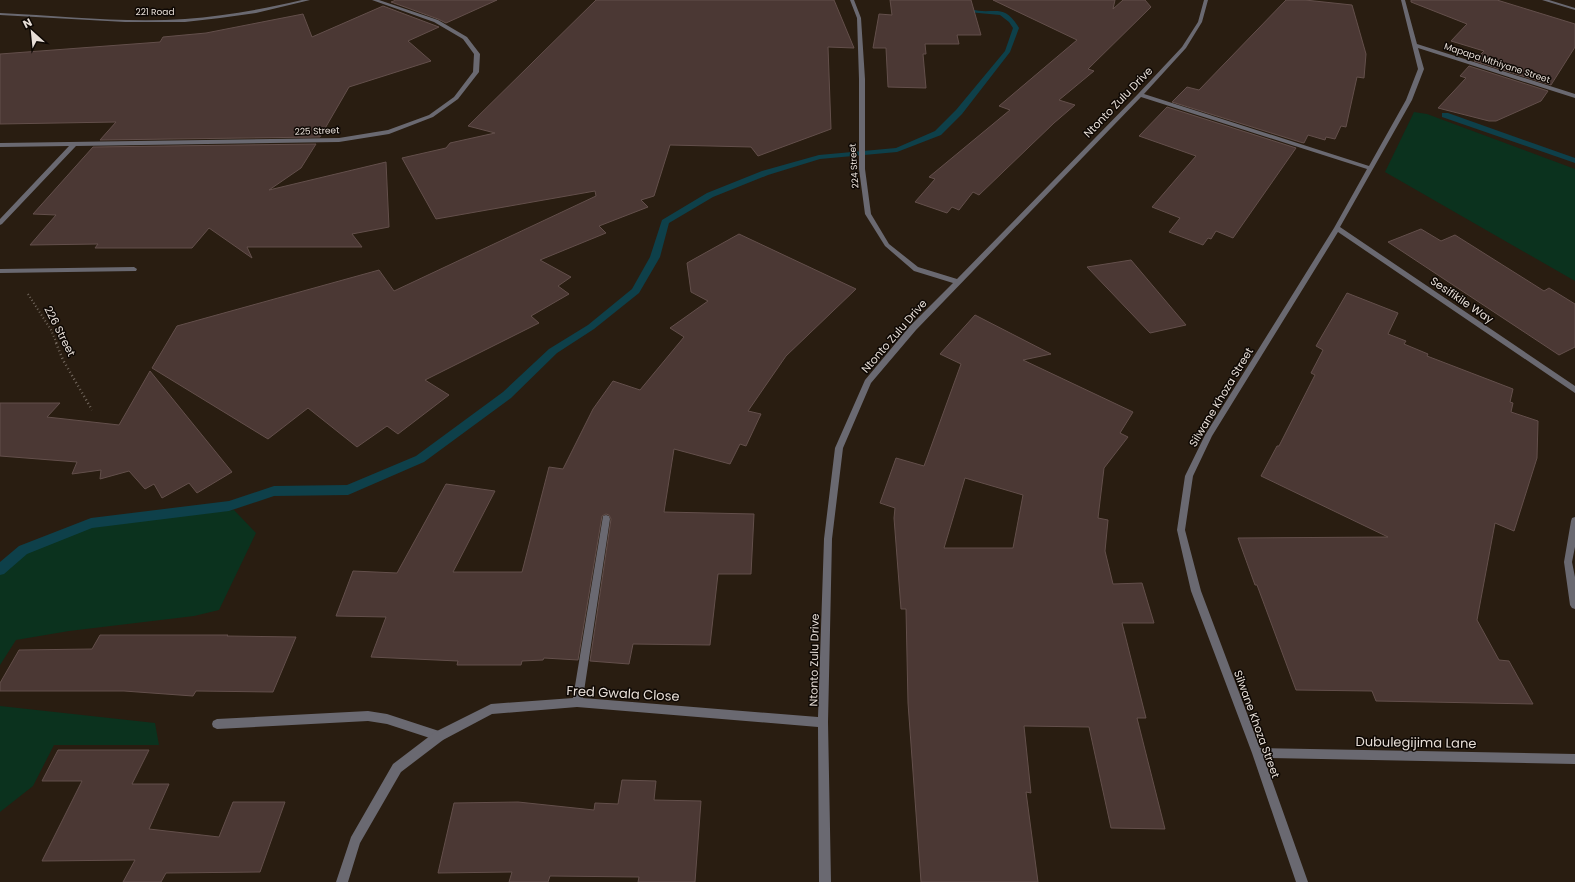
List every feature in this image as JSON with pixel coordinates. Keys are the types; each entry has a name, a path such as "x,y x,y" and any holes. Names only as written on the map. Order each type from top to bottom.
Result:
{"street":[{"name":"221 Road","path":"0,14 114,20 168,21 218,17 278,7 308,0"},
{"name":"225 Street","path":"0,145 339,140 389,132 430,116 456,98 476,72 477,54 465,38 436,21 374,0"},
{"name":"224 Street","path":"852,0 859,18 862,80 862,169 868,214 887,245 916,269 958,282"},
{"name":"Ntonto Zulu Drive","path":"825,882 823,722 828,540 839,448 868,382 913,328 1184,48 1200,22 1206,0"},
{"name":"Silwane Khoza Street","path":"1302,882 1257,753 1196,591 1181,530 1189,476 1209,435 1337,228 1369,168 1409,100 1421,68 1403,0"},
{"path":"1544,0 1575,9"},
{"name":"Mapapa Mthiyane Street","path":"1414,45 1575,96"},
{"path":"1140,95 1369,168"},
{"path":"0,223 74,144"},
{"name":"Sesifikile Way","path":"1337,228 1575,390"},
{"path":"0,270 134,269"},
{"path":"576,702 606,519"},
{"path":"1575,521 1568,562 1575,605"},
{"name":"Fred Gwala Close","path":"342,882 355,841 397,768 439,736 491,709 576,702 823,722"},
{"path":"217,724 368,716 387,719 439,736"},
{"name":"Dubulegijima Lane","path":"1257,753 1575,759"}],"path":[{"name":"226 Street","path":"0,270 20,284 32,298 51,330 63,360 92,410"}],"green space":[{"path":"1414,112 1427,114 1575,169 1575,281 1385,172"},
{"path":"234,510 256,533 219,610 194,616 69,631 16,640 0,665 0,572 19,554 79,528"},
{"path":"0,706 155,723 159,745 54,745 33,786 0,812"}],"building":[{"path":"396,0 497,0 446,23 391,2"},
{"path":"596,0 834,0 854,48 828,47 831,129 758,156 751,147 670,145 654,196 641,200 648,207 599,226 606,233 540,260 571,277 558,286 569,294 531,316 539,323 425,380 449,395 398,434 387,426 357,447 308,408 268,439 152,368 177,326 379,270 394,291 596,196 595,191 436,219 402,158 446,148 450,143 495,133 468,126"},
{"path":"890,0 971,0 981,35 957,35 959,44 925,44 926,54 923,54 926,88 888,87 886,48 873,48 879,14 892,15"},
{"path":"993,0 1115,0 1113,9 1123,0 1145,0 1151,7 1088,69 1094,71 1059,100 1075,105 1054,123 979,195 973,192 959,210 952,207 947,213 915,202 935,179 929,177 1010,110 999,106 1077,40"},
{"path":"1286,0 1305,0 1352,5 1366,54 1364,78 1357,77 1346,127 1341,126 1335,139 1326,137 1325,140 1308,135 1304,143 1172,102 1187,87 1199,90"},
{"path":"1411,0 1497,0 1575,24 1575,47 1551,85 1474,61 1484,51 1451,41 1467,24 1411,2"},
{"path":"383,6 439,27 408,41 431,61 349,87 320,137 100,140 116,122 0,124 0,54 160,42 163,37 206,33 303,14 312,37"},
{"path":"1469,66 1548,91 1541,101 1496,121 1489,121 1438,108 1466,78 1460,76"},
{"path":"1167,107 1296,148 1233,238 1216,231 1211,239 1208,238 1203,245 1169,232 1180,218 1152,207 1196,156 1139,136"},
{"path":"316,144 301,168 269,190 386,162 389,227 352,234 362,247 247,247 252,258 209,228 192,248 95,248 98,244 30,245 56,215 33,214 93,147"},
{"path":"1421,229 1441,241 1455,235 1544,291 1549,288 1575,304 1575,347 1559,355 1388,242"},
{"path":"739,234 856,289 786,356 748,411 761,414 746,446 740,444 730,464 674,449 664,512 754,514 751,574 718,574 710,645 633,644 629,664 590,661 611,519 609,515 606,514 602,516 578,660 544,658 543,660 522,661 521,665 457,665 458,661 371,657 386,617 336,616 353,571 397,573 446,484 495,491 453,572 522,572 549,467 563,469 593,409 613,381 640,390 684,337 670,328 708,301 691,292 687,263"},
{"path":"1131,260 1186,325 1150,333 1087,267"},
{"path":"1347,293 1398,313 1388,334 1406,341 1404,344 1428,354 1427,356 1513,389 1510,402 1513,403 1511,412 1538,421 1537,458 1514,531 1495,523 1477,620 1499,660 1509,661 1533,704 1376,701 1372,691 1296,690 1238,538 1388,537 1261,476 1277,446 1279,446 1315,375 1311,373 1323,350 1316,346"},
{"path":"975,315 1051,354 1023,360 1133,412 1120,433 1128,437 1104,468 1098,518 1108,520 1105,551 1113,584 1142,583 1154,623 1122,623 1146,718 1137,718 1165,829 1111,828 1089,727 1024,726 1031,793 1026,792 1038,882 921,882 908,703 906,609 901,609 894,518 895,508 880,503 896,458 924,466 961,364 940,354","holes":["965,478 1023,495 1013,548 944,548"]},
{"path":"150,371 232,472 197,493 189,483 162,498 154,484 145,489 129,471 100,479 101,470 72,474 77,462 0,456 0,403 60,403 47,417 119,425"},
{"path":"100,635 228,635 227,636 296,637 273,692 196,691 193,696 124,691 0,691 0,683 19,650 92,649"},
{"path":"58,750 149,750 132,784 169,784 149,829 219,837 233,802 285,802 260,872 166,873 161,882 123,882 135,860 42,861 82,781 42,781"},
{"path":"622,780 656,781 654,800 701,801 695,882 638,882 639,877 550,876 548,882 509,882 512,872 438,873 454,803 518,802 594,810 595,803 618,804"}],"waterway":[{"path":"0,570 23,550 91,523 229,506 274,491 348,490 420,459 507,395 553,351 591,327 636,291 655,257 665,222 710,195 765,173 819,157 897,150 938,133 959,112 1008,51 1016,28 1007,16 1001,13 970,11 947,0"},
{"path":"1445,115 1575,161"}]}
